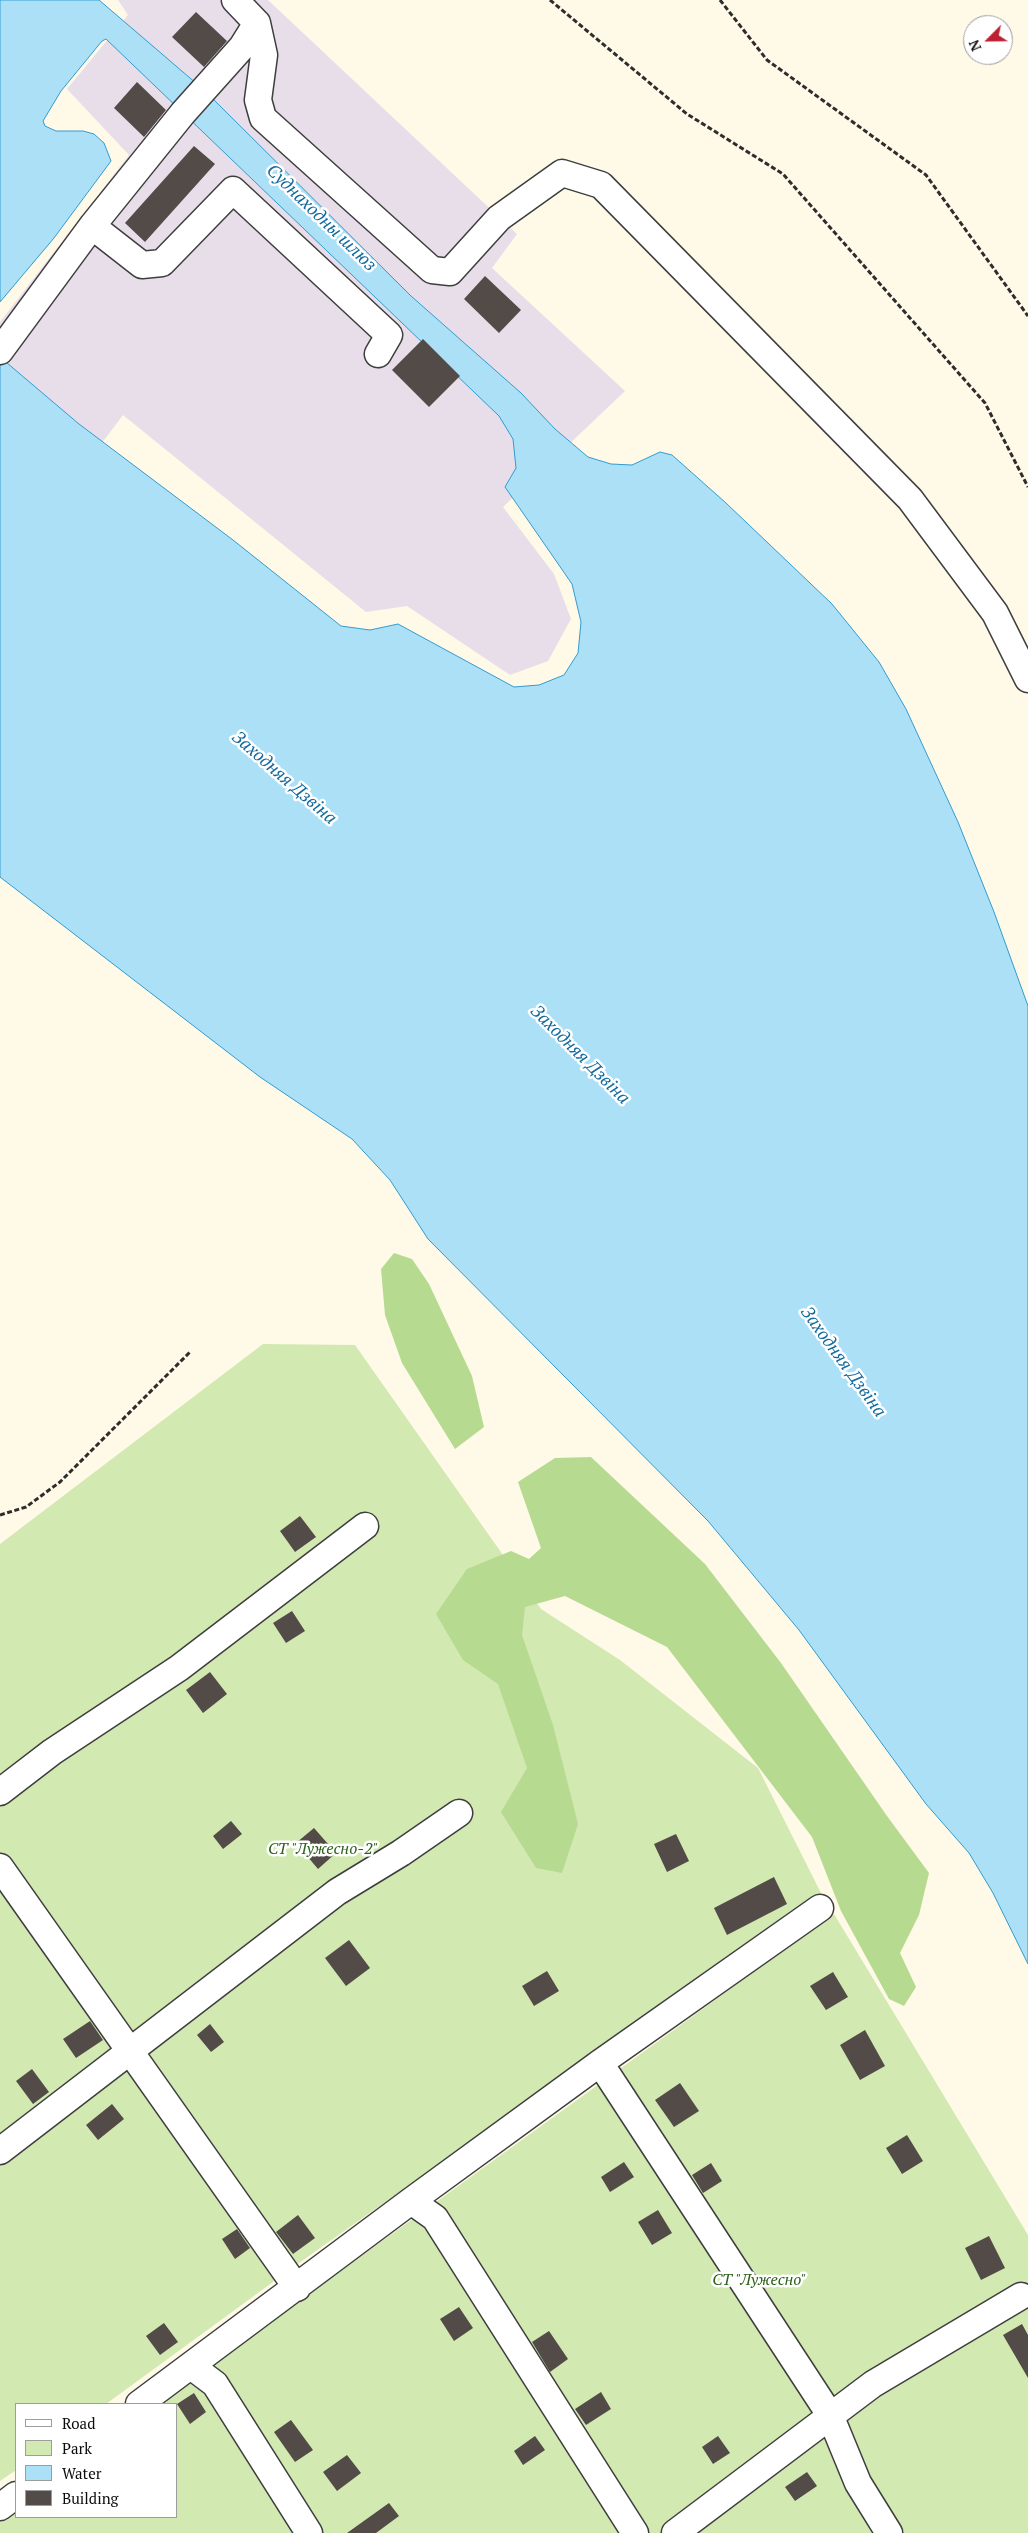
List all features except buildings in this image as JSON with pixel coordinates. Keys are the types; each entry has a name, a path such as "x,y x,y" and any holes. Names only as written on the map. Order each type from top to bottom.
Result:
{"lane":[{"path":"235,0 257,23 264,55 258,100 263,118 432,270 450,272 499,218 562,173 602,185 910,499 995,613 1028,679"},
{"path":"0,351 92,226 184,113 242,47 257,23"},
{"path":"92,226 142,265 162,263 233,190 389,335 378,354"},
{"path":"0,1792 52,1752 180,1668 365,1526"},
{"path":"0,2151 337,1892 401,1853 459,1814"},
{"path":"0,1866 297,2288"},
{"path":"140,2403 297,2288 410,2201 600,2063 820,1908"},
{"path":"600,2063 830,2415 858,2483 889,2533"},
{"path":"410,2201 435,2218 635,2533"},
{"path":"675,2533 873,2384 1021,2296"},
{"path":"191,2366 215,2384 309,2533"},
{"path":"0,2507 15,2496"}],"path":[{"path":"550,0 687,114 783,174 985,403 1028,487"},
{"path":"720,0 767,60 926,175 1028,316"},
{"path":"0,1515 26,1507 60,1482 190,1352"}],"shaded area":[{"path":"118,0 268,0 517,234 492,268 625,391 503,507 554,574 571,619 548,661 510,675 407,606 366,612 123,415 0,578 0,322 129,155 67,89 128,15"}],"green space":[{"path":"394,1253 412,1259 429,1284 472,1376 484,1427 455,1449 402,1363 385,1315 381,1269"},
{"name":"СТ \"Лужесно-2\"","path":"263,1344 355,1345 541,1609 620,1660 758,1768 821,1893 299,2263 107,2403 15,2403 15,2471 0,2481 0,1544"},
{"path":"591,1457 705,1564 781,1663 929,1873 919,1915 900,1953 916,1987 904,2006 889,1999 841,1911 812,1837 667,1647 565,1596 525,1607 522,1635 553,1725 578,1824 562,1873 536,1868 501,1812 527,1768 498,1684 463,1660 436,1614 467,1569 511,1551 529,1559 541,1548 518,1482 555,1458"},
{"name":"СТ \"Лужесно\"","path":"834,1914 1028,2235 1028,2533 0,2533 0,2518 15,2507 15,2518 178,2518 178,2403 158,2403"}],"water":[{"path":"0,0 99,0 204,90 411,296 521,393 555,429 588,457 611,464 632,465 660,452 672,455 726,503 832,604 879,662 906,709 958,822 994,912 1028,1006 1028,1964 993,1893 969,1853 926,1804 799,1630 708,1521 428,1239 390,1180 352,1139 260,1077 0,877 0,357 79,424 233,540 341,626 370,630 398,624 514,687 539,685 564,675 578,653 581,622 572,584 505,487 516,468 513,439 499,416 106,39 102,41 61,91 43,121 45,126 56,131 83,131 94,134 104,143 111,161 54,238 0,302"}],"water label":[{"name":"Суднаходны шлюз","path":"321,218"},
{"name":"Заходняя Дзвіна","path":"284,778"},
{"name":"Заходняя Дзвіна","path":"580,1055"},
{"name":"Заходняя Дзвіна","path":"843,1362"}]}
